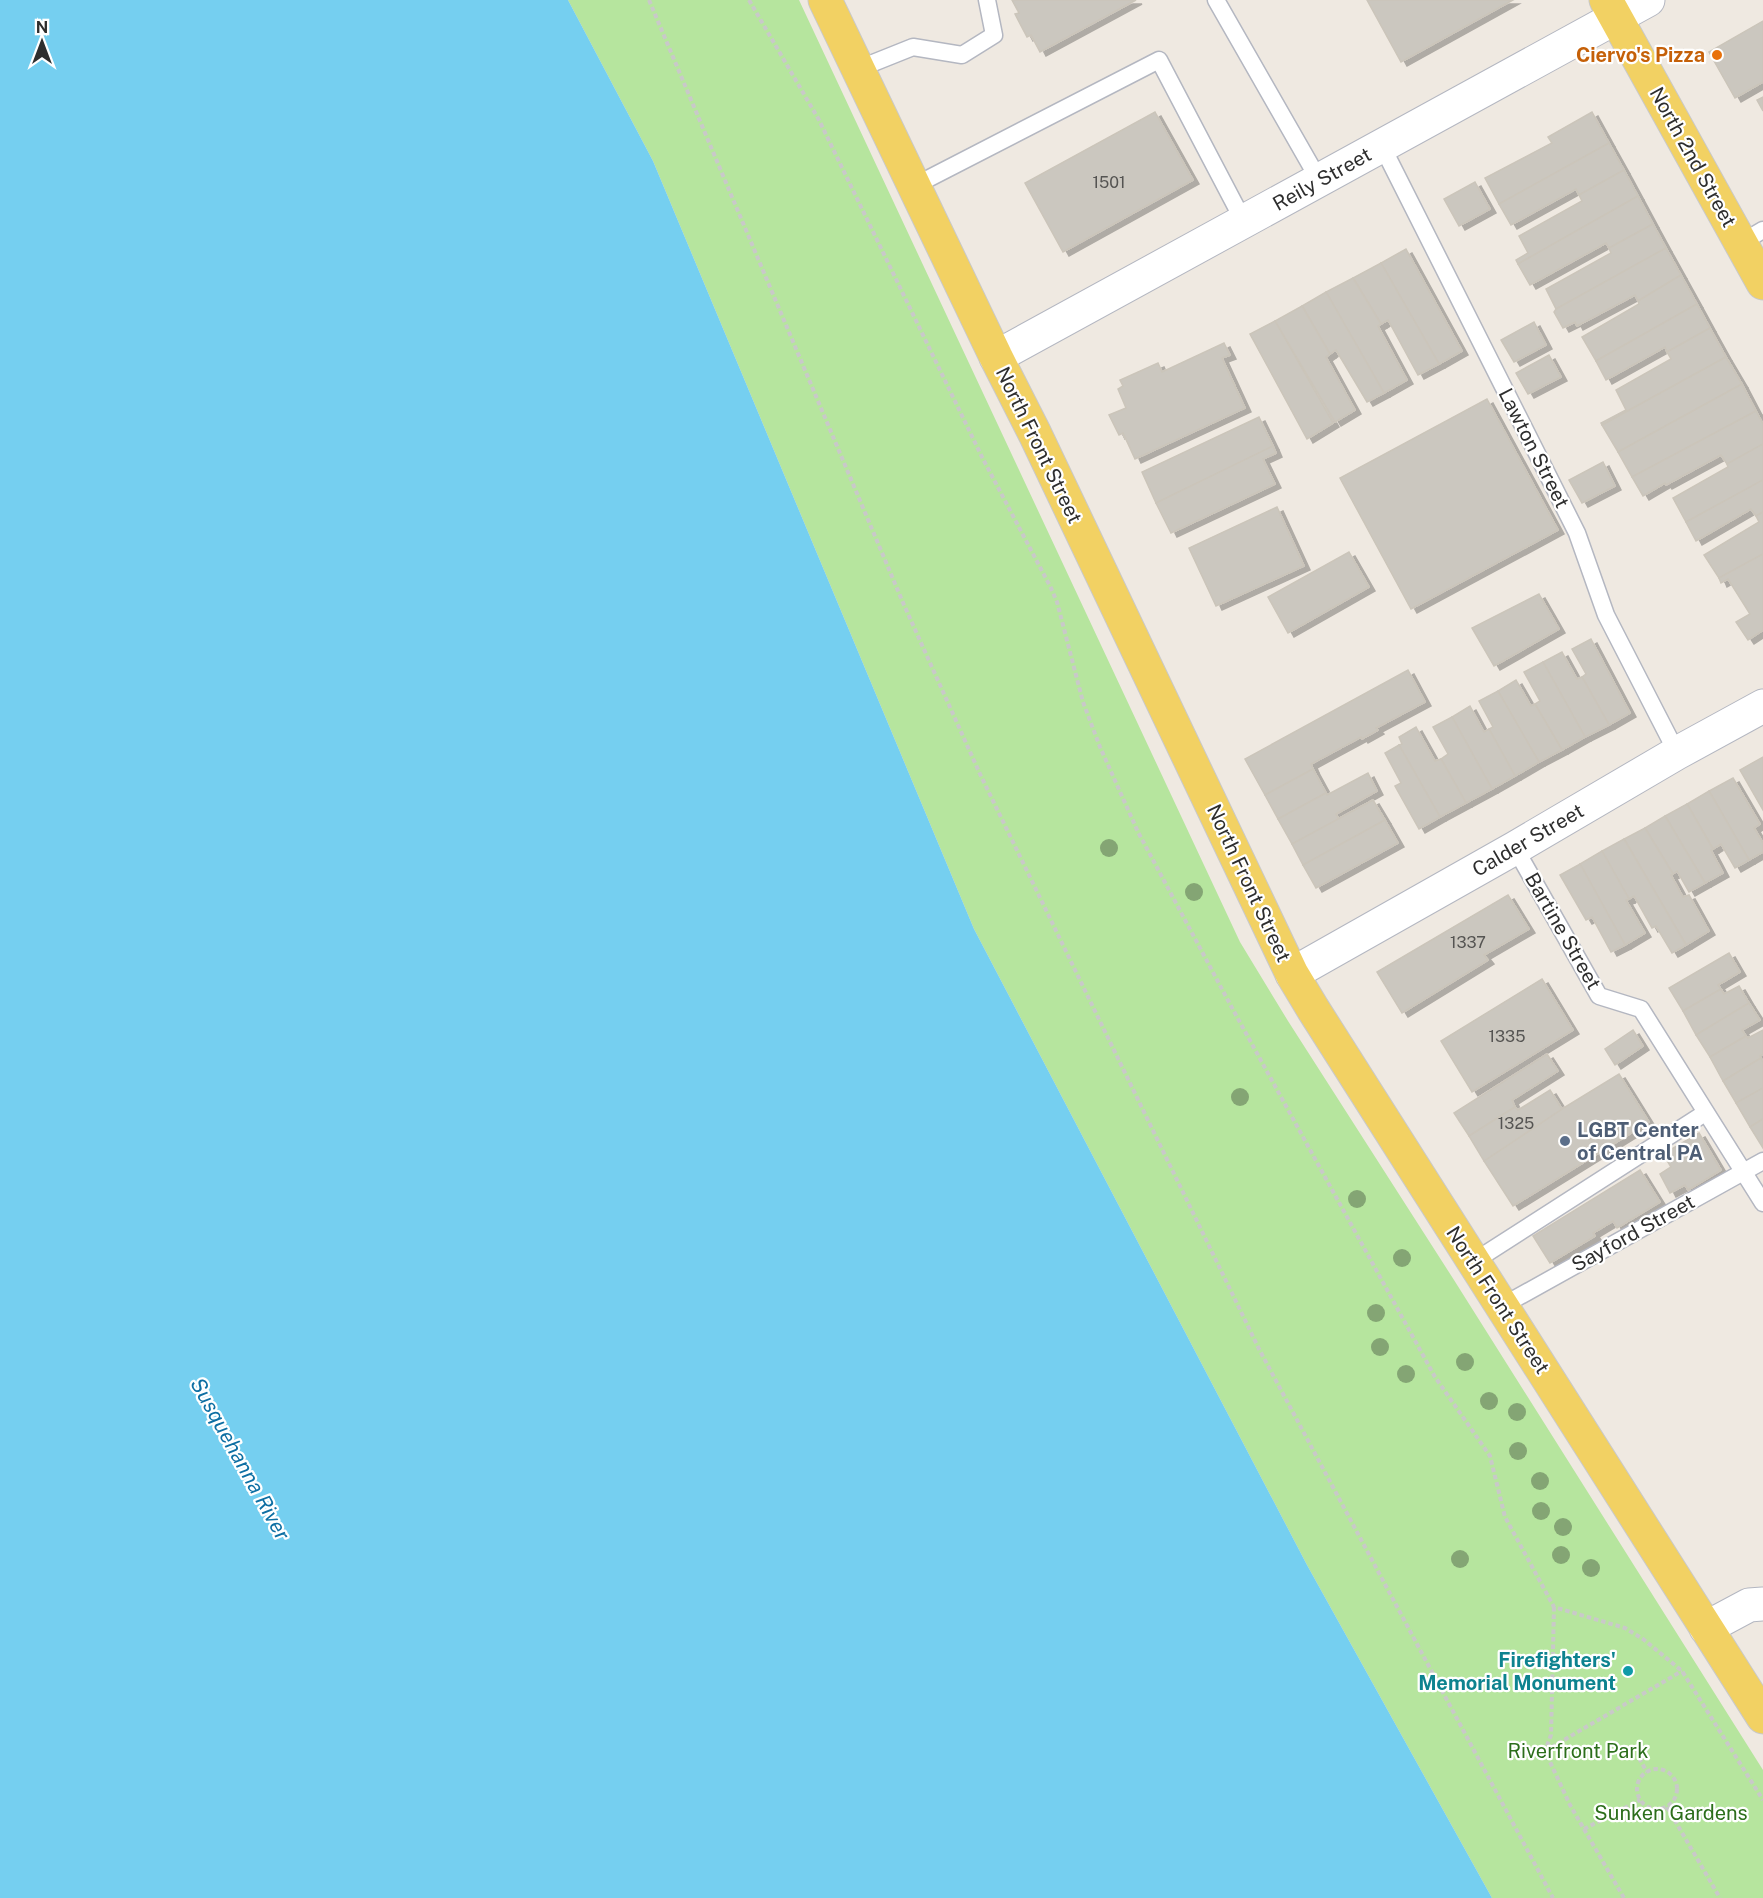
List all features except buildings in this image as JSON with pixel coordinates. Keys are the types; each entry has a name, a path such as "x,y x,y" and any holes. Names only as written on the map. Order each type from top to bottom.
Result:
{"main road":[{"name":"Reily Street","path":"996,357 1382,146 1611,8 1648,0"},
{"name":"North Front Street","path":"829,1 858,69 1040,444 1292,974 1763,1717"},
{"name":"North 2nd Street","path":"1611,8 1752,236 1763,283"},
{"name":"Calder Street","path":"1292,974 1763,706"},
{"path":"1706,1628 1758,1596"}],"lane":[{"path":"858,69 913,47 962,55 994,35 987,0"},
{"path":"1216,0 1319,180"},
{"path":"914,186 1159,60 1244,222"},
{"name":"Lawton Street","path":"1382,146 1577,533 1606,615 1677,753"},
{"name":"Bartine Street","path":"1515,848 1599,996 1641,1010 1763,1203"},
{"path":"1473,1262 1705,1113"},
{"name":"Sayford Street","path":"1502,1306 1763,1161"}],"path":[{"path":"649,0 904,605 980,774 1259,1349 1553,1898"},
{"path":"749,0 819,120 983,459 1052,588 1083,702 1100,747 1138,832 1435,1377 1490,1456 1505,1517 1554,1607 1551,1735 1545,1750 1570,1805 1624,1898"},
{"path":"1554,1607 1625,1628 1643,1639 1682,1671 1763,1800"},
{"path":"1545,1750 1682,1671"},
{"path":"1640,1758 1647,1772"},
{"path":"1660,1769 1676,1781 1677,1795 1667,1807 1650,1808 1640,1800 1637,1787 1642,1776 1647,1772 1660,1769"},
{"path":"1584,1829 1640,1800"},
{"path":"1667,1807 1720,1898"}],"green space":[{"name":"Riverfront Park","path":"568,0 799,0 1240,942 1763,1770 1763,1898 1492,1898 1307,1565 974,929 653,161"}],"water":[{"name":"Susquehanna River","path":"0,0 568,0 653,161 974,929 1307,1565 1492,1898 0,1898"}],"place":[{"name":"Ciervo's Pizza","path":"1717,55"},
{"name":"LGBT Center of Central PA","path":"1565,1141"},
{"name":"Firefighters' Memorial Monument","path":"1628,1671"}],"park label":[{"name":"Sunken Gardens","path":"1671,1813"}]}
